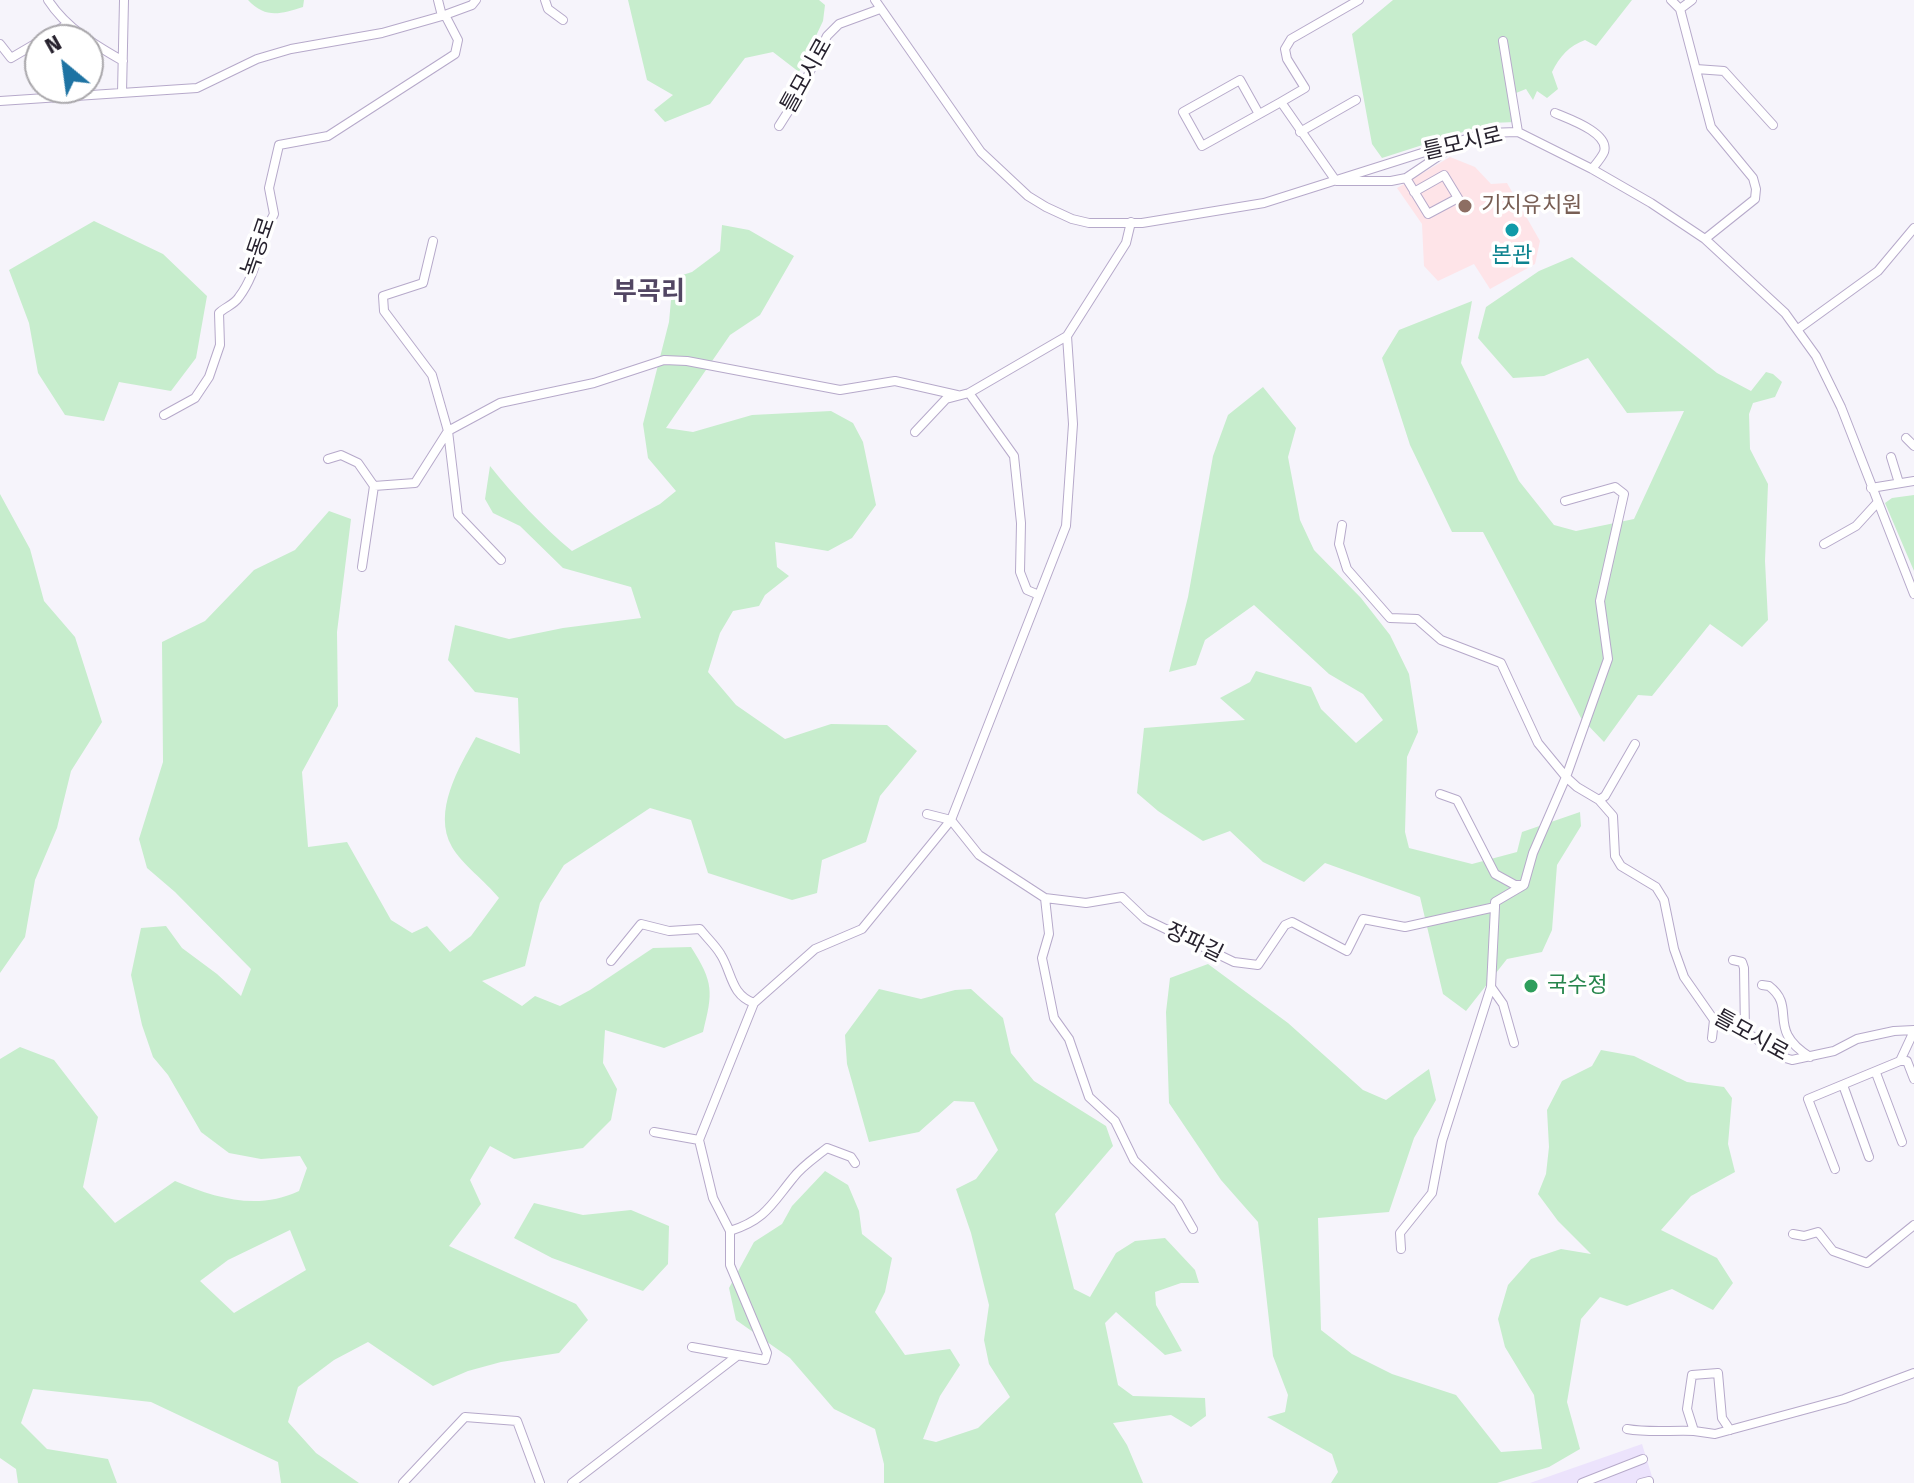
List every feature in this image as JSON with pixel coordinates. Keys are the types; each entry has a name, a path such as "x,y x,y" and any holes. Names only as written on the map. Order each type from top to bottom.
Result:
{"street":[{"path":"48,0 68,24"},
{"path":"122,93 124,0"},
{"name":"녹동로","path":"164,415 195,398 209,377 220,345 219,313 238,298 249,281 274,214 269,188 279,145 328,136 455,54 458,40 438,0"},
{"path":"0,101 197,88 257,59 291,49 382,33 444,16 472,5 476,0"},
{"path":"545,0 548,9 563,20"},
{"path":"1259,114 1240,80 1183,112 1202,146 1281,102 1305,88 1287,59 1285,49 1291,39 1359,0"},
{"path":"1671,0 1680,9 1711,127 1753,178 1756,189 1755,199 1705,239"},
{"path":"1680,9 1692,0"},
{"name":"틀모시로","path":"779,126 798,96 827,36 839,24 877,4 981,152 1028,196 1072,219 1089,223 1196,216 1264,203 1463,139 1485,133 1518,132 1592,169 1705,239 1770,298 1798,329 1816,356 1841,407 1914,594"},
{"path":"1503,41 1518,132"},
{"path":"0,44 11,58 24,50"},
{"path":"104,50 123,61"},
{"path":"1696,69 1724,71 1773,125"},
{"path":"1300,132 1356,100"},
{"path":"1281,102 1336,181 1406,178 1463,139"},
{"path":"1555,113 1598,134 1604,142 1604,151 1592,169"},
{"path":"1406,178 1414,192 1428,214 1458,198 1444,175 1414,192"},
{"path":"915,432 946,399 969,393 1067,336 1126,243 1131,222"},
{"path":"1798,329 1878,271 1914,228"},
{"path":"433,241 423,283 383,296 384,311 432,375 448,431 458,515 501,560"},
{"path":"692,1347 765,1360 767,1353 730,1265 730,1231 713,1198 699,1140 754,1003 815,949 862,929 951,820 1066,526 1073,424 1067,336"},
{"path":"374,486 415,483 448,431 500,403 594,383 664,360 687,361 840,390 895,381 957,395"},
{"path":"969,393 1014,456 1021,523 1020,572 1027,590 1039,595"},
{"path":"1906,438 1914,446"},
{"path":"328,459 341,455 358,463 374,486 362,567"},
{"path":"1891,457 1899,483"},
{"path":"1871,488 1914,481"},
{"path":"1440,794 1457,800 1495,874 1515,885 1524,885 1533,853 1566,777 1608,659 1600,601 1624,494 1615,487 1565,501"},
{"path":"1824,544 1856,526 1877,503"},
{"path":"1342,525 1339,544 1347,569 1390,618 1417,619 1441,640 1501,663 1538,743 1577,787 1599,800 1605,796 1635,744"},
{"name":"틀모시로","path":"1599,800 1613,816 1615,856 1621,866 1656,887 1664,900 1674,949 1684,977 1714,1020 1745,1032 1782,1057 1792,1060 1834,1051 1857,1039 1914,1030"},
{"path":"927,814 951,820 979,855 1045,898 1049,934 1042,958 1054,1018 1069,1039 1089,1097 1115,1121 1134,1160 1178,1203 1193,1229"},
{"name":"장파길","path":"1045,898 1086,903 1122,897 1145,919 1234,962 1258,965 1285,925 1292,922 1347,951 1363,919 1405,927 1495,907 1495,902 1524,885"},
{"path":"1401,1249 1400,1233 1432,1193 1442,1141 1491,987 1495,907"},
{"path":"611,961 641,924 669,931 700,929 722,956 734,988 747,1001 754,1003"},
{"path":"1733,960 1742,962 1744,968 1745,1032"},
{"path":"1762,985 1769,986 1782,999 1784,1031 1795,1046 1810,1057"},
{"path":"1491,987 1503,1004 1514,1043"},
{"path":"1712,1038 1714,1020"},
{"path":"1900,1061 1914,1030"},
{"path":"1835,1169 1808,1099 1900,1061 1907,1061 1914,1079"},
{"path":"1876,1073 1902,1142"},
{"path":"1843,1085 1869,1157"},
{"path":"654,1132 699,1140"},
{"path":"730,1231 749,1225 776,1203 794,1176 827,1148 851,1157 855,1163"},
{"path":"1793,1234 1804,1236 1818,1232 1833,1251 1867,1263 1914,1225"},
{"path":"572,1483 737,1356"},
{"path":"1694,1431 1687,1409 1692,1375 1718,1373 1722,1418 1730,1430"},
{"path":"1627,1429 1648,1433 1665,1430 1715,1434 1844,1399 1914,1373"},
{"path":"403,1483 465,1417 517,1421 540,1483"},
{"path":"1582,1483 1643,1459"},
{"path":"1641,1483 1649,1483"}],"shaded area":[{"name":"기지유치원","path":"1450,157 1475,167 1491,184 1507,183 1540,241 1535,264 1490,289 1474,264 1438,281 1424,266 1422,224 1397,188"},
{"path":"1642,1444 1654,1483 1530,1483"}],"green space":[{"path":"248,0 304,0 303,7 274,13 261,10"},
{"path":"628,0 819,0 825,5 823,21 799,72 773,52 745,58 710,104 665,122 654,110 673,95 647,80"},
{"path":"1393,0 1632,0 1596,46 1585,40 1562,56 1552,72 1558,89 1547,98 1537,91 1533,100 1526,89 1511,95 1515,122 1491,123 1382,158 1372,144 1352,34"},
{"path":"94,221 163,254 207,296 196,358 171,391 119,382 104,421 65,415 38,373 29,323 9,270"},
{"path":"722,225 749,230 794,256 760,315 730,335 666,428 693,432 752,415 831,411 853,423 863,442 876,505 852,538 828,551 775,542 777,567 789,576 765,595 759,606 733,611 720,633 708,672 736,705 785,739 831,724 887,725 917,751 880,796 866,842 822,860 817,893 792,900 708,873 691,820 650,808 564,865 540,903 525,966 482,981 522,1006 535,996 560,1006 653,948 691,947 708,979 710,997 703,1032 664,1048 605,1030 603,1063 617,1089 611,1120 583,1148 514,1159 490,1146 470,1180 481,1204 449,1246 576,1304 588,1320 559,1353 501,1362 468,1371 433,1386 368,1342 334,1360 298,1387 288,1422 316,1453 359,1483 281,1483 278,1462 151,1402 33,1389 21,1423 47,1449 108,1459 117,1483 18,1483 16,1469 0,1458 0,1059 20,1047 54,1060 98,1117 83,1187 115,1223 175,1181 221,1197 268,1200 299,1191 307,1168 300,1156 261,1159 229,1153 201,1132 168,1075 153,1057 142,1025 131,975 141,928 166,926 182,948 241,996 251,969 147,868 139,839 163,762 162,642 205,621 254,570 295,550 329,511 351,519 337,632 338,706 302,772 308,847 347,842 391,920 412,933 427,926 450,952 471,936 499,898 452,847 445,819 450,790 476,737 520,754 518,698 475,692 448,660 455,625 509,639 641,618 631,587 563,568 520,526 493,513 485,499 490,466 529,510 572,551 660,504 676,491 648,458 643,424 669,322 673,278 692,272 720,251","holes":["290,1230 306,1270 234,1313 200,1281 228,1260"]},
{"path":"1572,257 1717,373 1751,391 1766,372 1782,382 1775,397 1753,403 1749,414 1750,449 1768,484 1765,561 1768,620 1742,647 1710,624 1652,696 1638,695 1604,742 1581,718 1483,532 1452,532 1410,445 1382,358 1399,330 1472,301 1461,363 1519,481 1554,525 1576,531 1634,519 1684,411 1627,413 1588,358 1544,376 1513,378 1478,338 1486,307 1539,271"},
{"path":"1263,387 1296,428 1288,457 1300,520 1314,550 1361,598 1390,635 1409,674 1418,732 1407,757 1405,832 1409,848 1472,864 1517,852 1522,832 1580,812 1581,826 1557,865 1552,930 1542,952 1507,959 1466,1011 1443,994 1420,897 1325,863 1304,882 1263,862 1230,831 1203,841 1137,793 1144,728 1245,720 1220,698 1250,682 1256,671 1311,687 1321,709 1356,743 1383,720 1363,694 1329,674 1254,605 1205,640 1196,665 1169,672 1188,597 1213,456 1228,415"},
{"path":"0,494 30,549 44,601 75,637 102,722 71,771 57,828 35,880 25,937 0,973"},
{"path":"1914,495 1914,571 1885,503 1892,498"},
{"path":"1208,964 1288,1023 1363,1090 1386,1100 1429,1069 1436,1100 1414,1138 1389,1212 1318,1218 1321,1330 1352,1354 1392,1374 1456,1395 1501,1452 1542,1449 1534,1395 1505,1347 1498,1319 1508,1285 1531,1259 1561,1249 1591,1254 1558,1221 1538,1194 1546,1174 1549,1147 1547,1110 1562,1081 1592,1066 1601,1050 1634,1056 1687,1082 1724,1087 1732,1098 1728,1144 1735,1172 1691,1196 1661,1230 1717,1258 1733,1283 1713,1310 1672,1289 1627,1306 1600,1297 1581,1319 1567,1402 1580,1449 1549,1467 1497,1483 1331,1483 1338,1472 1332,1454 1267,1417 1285,1412 1288,1395 1273,1356 1258,1222 1221,1180 1169,1103 1166,1012 1170,978"},
{"path":"879,989 921,999 971,989 1003,1018 1011,1053 1034,1081 1106,1126 1113,1146 1055,1214 1074,1289 1090,1297 1116,1253 1135,1241 1165,1238 1195,1270 1199,1283 1181,1283 1155,1292 1156,1305 1182,1351 1165,1355 1116,1312 1105,1323 1118,1385 1133,1396 1205,1398 1206,1416 1191,1427 1171,1415 1113,1423 1127,1445 1143,1483 884,1483 884,1464 875,1429 834,1409 790,1358 736,1320 729,1288 754,1242 782,1224 792,1206 825,1171 848,1185 859,1211 862,1234 892,1258 885,1292 875,1312 905,1355 950,1349 960,1365 940,1396 923,1439 936,1442 978,1428 1010,1397 989,1364 984,1340 989,1305 956,1189 976,1179 998,1150 974,1102 954,1101 919,1132 869,1142 847,1064 845,1035"},
{"path":"534,1203 583,1215 631,1210 669,1226 668,1264 643,1291 552,1258 514,1238"}],"place":[{"name":"기지유치원","path":"1465,206"},
{"name":"본관","path":"1512,230"},
{"name":"국수정","path":"1531,986"}],"district":[{"name":"부곡리","path":"649,293"}]}
